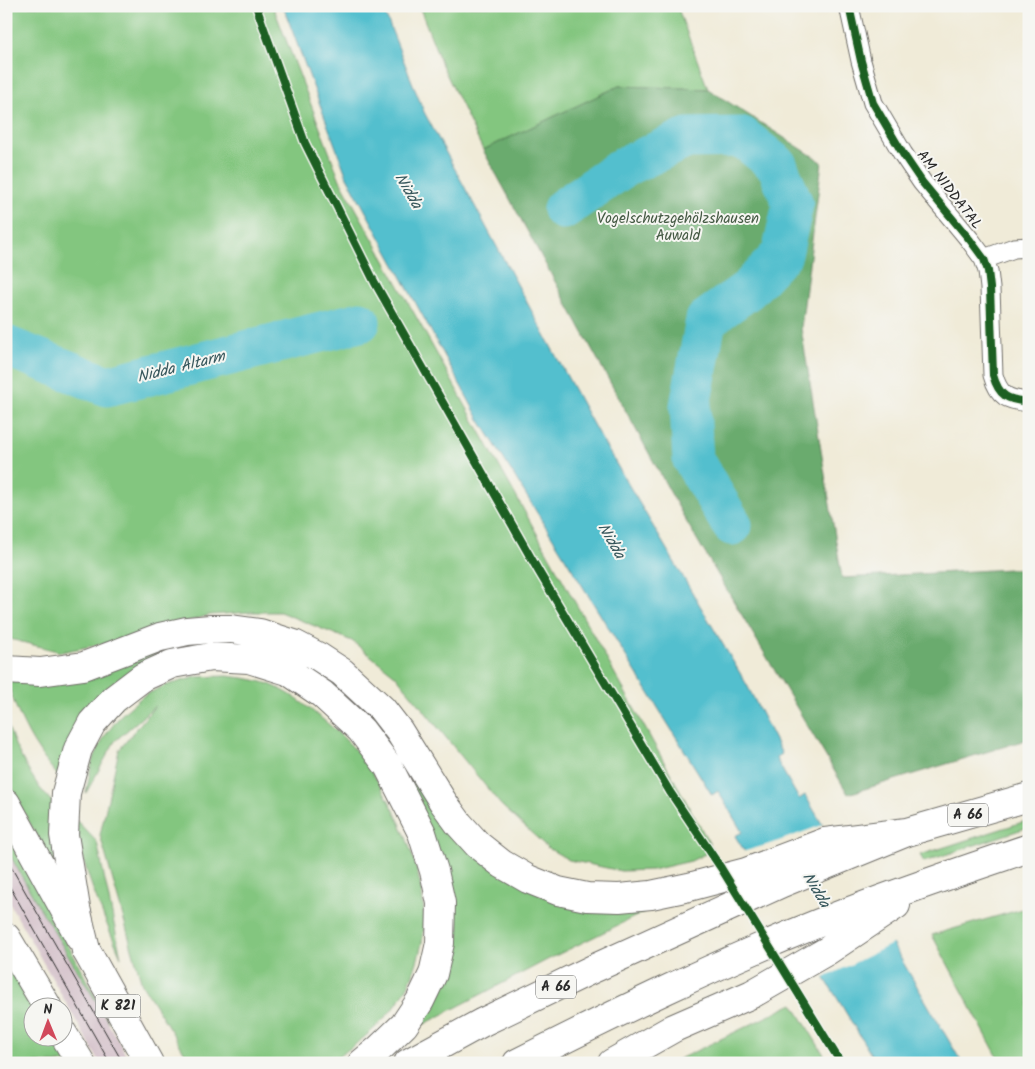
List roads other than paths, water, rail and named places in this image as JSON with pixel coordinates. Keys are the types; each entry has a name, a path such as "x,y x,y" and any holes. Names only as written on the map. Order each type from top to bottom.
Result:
{"main road":[{"path":"6,670 40,672 84,666 160,638 188,631 231,629 260,633 294,644 342,672 382,710 399,731 443,802 478,845 502,864 528,879 558,890 587,897 651,896 689,888 746,872 824,842 907,832"},
{"path":"86,950 76,908 64,835 66,793 78,749 92,723 114,699 143,677 172,664 211,657 249,659 288,671 322,694 361,730 388,766 422,833 434,871 441,903 440,943 433,974 420,1001 404,1025 362,1063"},
{"name":"A 66","path":"408,1063 484,1022 586,972 782,883 907,832 1029,797"},
{"name":"K 821","path":"6,803 149,1063"},
{"path":"517,1063 620,1011 819,923 935,879 1029,848"},
{"path":"612,1063 674,1028 752,994 827,951 935,879"},
{"path":"6,937 41,996"},
{"path":"631,1063 674,1028"},
{"path":"71,1046 81,1063"}],"street":[{"name":"AM NIDDATAL","path":"849,6 861,61 873,103 922,182 984,259 990,288 993,375 996,386 1003,395 1013,401 1029,402"},
{"path":"984,259 1014,248 1029,247"}],"water":[{"name":"Nidda","path":"283,6 382,6 424,112 595,428 747,685 782,754 776,758 779,764 799,799 805,795 962,1063 876,1063 735,836 742,832 718,791 712,795 479,419 347,177"}],"waterway":[{"name":"Nidda Altarm","path":"563,209 624,167 687,138 742,137 777,165 793,204 782,254 749,289 706,320 690,406 693,460 732,525"},
{"name":"Nidda Altarm","path":"6,346 107,386 360,322"}],"tram line":[{"path":"6,858 123,1063"},
{"path":"6,880 110,1063"}],"park label":[{"name":"Vogelschutzgehölzshausen Auwald","path":"678,228"}]}
